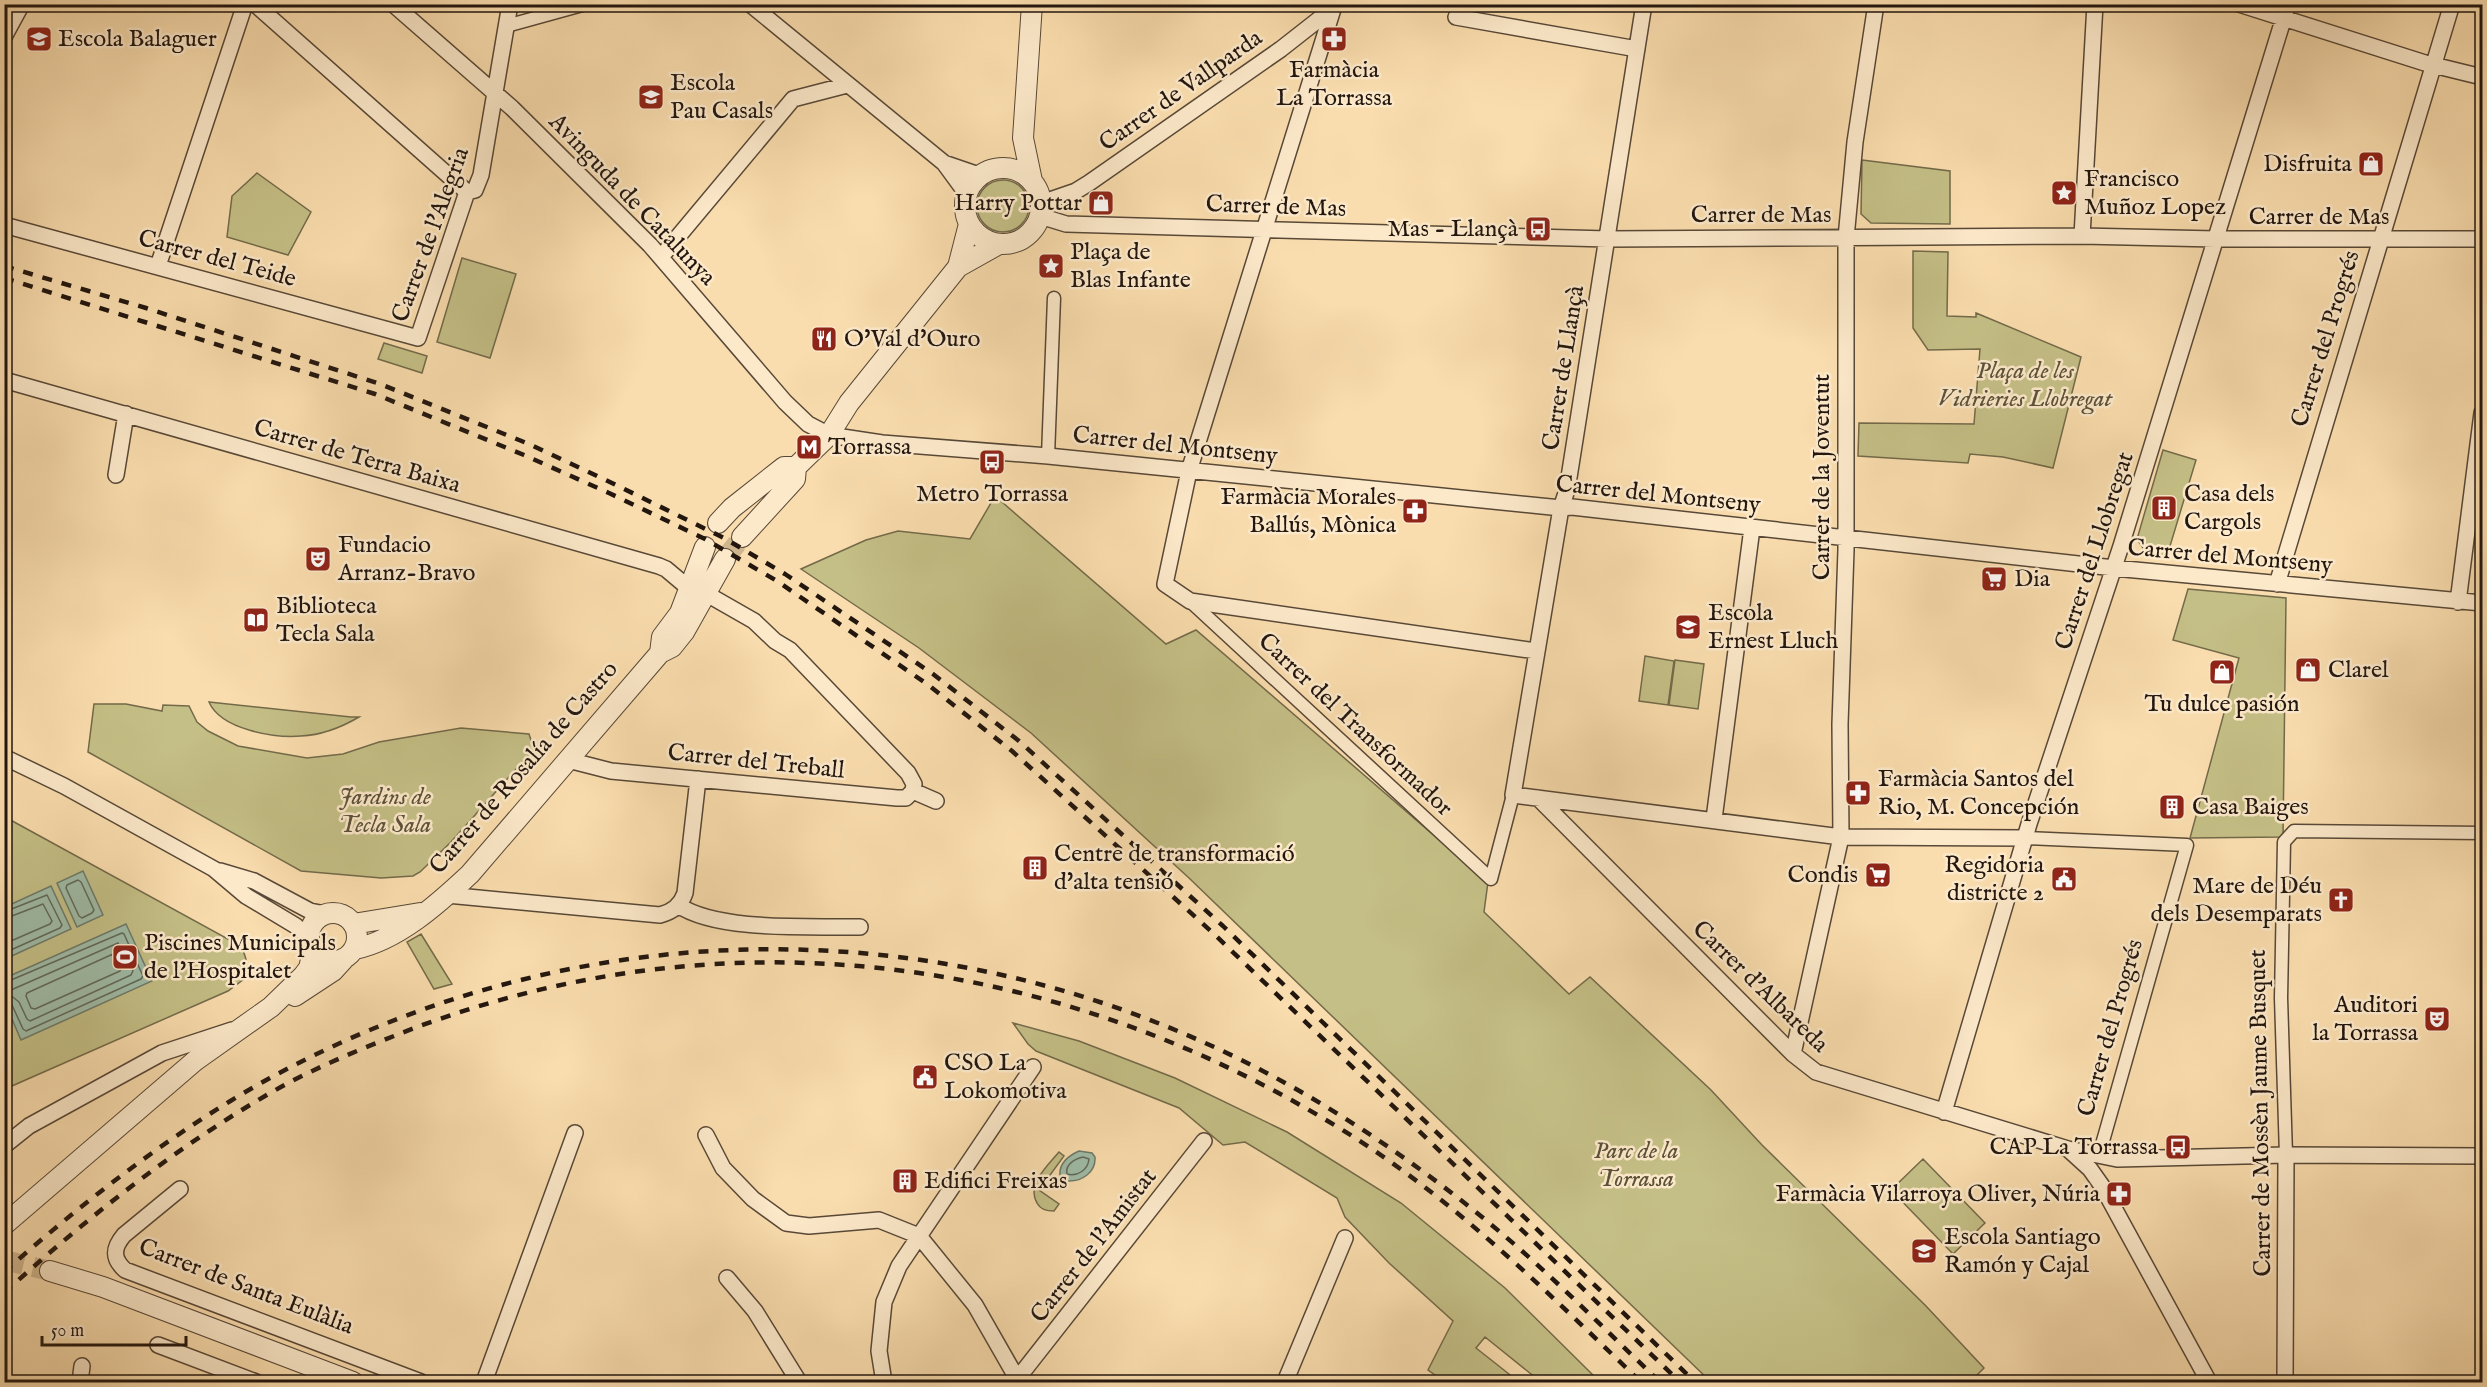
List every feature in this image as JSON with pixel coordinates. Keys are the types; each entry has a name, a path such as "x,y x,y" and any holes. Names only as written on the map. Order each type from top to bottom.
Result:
{"street":[{"path":"4,37 22,4"},
{"path":"158,266 245,4"},
{"path":"255,4 467,192"},
{"name":"Avinguda de Catalunya","path":"393,4 495,93 661,257 784,402 808,424 829,435"},
{"name":"Carrer de l'Alegria","path":"418,338 467,192 472,192 477,188 510,4"},
{"path":"506,26 586,4"},
{"path":"750,4 944,163 966,194"},
{"path":"1032,4 1023,138 1032,181"},
{"name":"Carrer de Llançà","path":"1491,879 1513,795 1561,508 1567,490 1644,4"},
{"name":"Carrer de la Joventut","path":"1794,1054 1841,837 1840,724 1845,536 1846,238 1855,142 1876,4"},
{"path":"2082,236 2095,4"},
{"path":"2239,4 2286,11 2434,64 2482,76"},
{"name":"Carrer del Progrés","path":"2277,584 2452,4"},
{"path":"1333,6 1189,471 1165,584 1190,601 1536,651"},
{"name":"Carrer de Vallparda","path":"1041,209 1089,183 1281,49 1333,6"},
{"name":"Carrer del Llobregat","path":"1944,1112 2025,838 2114,568 2286,11"},
{"path":"1456,17 1637,49"},
{"path":"661,257 793,99 847,85"},
{"path":"944,163 984,172 1000,167 1012,168 1023,173 1032,181 1039,191 1041,209 1029,234 1010,244 999,244 981,238 969,224 964,204 966,194 984,172 1010,153 1023,138"},
{"name":"Carrer de Mas","path":"1041,209 1066,224 1608,239 1630,237 2082,236 2216,239 2482,239"},
{"path":"958,267 969,224"},
{"name":"Carrer del Teide","path":"4,225 418,338"},
{"path":"742,537 795,479 796,467 829,435 849,403 958,267 999,244"},
{"path":"1048,456 1054,298"},
{"name":"Carrer de Terra Baixa","path":"4,380 666,569 698,591 754,621 790,650 908,773 914,784 913,791"},
{"path":"2458,602 2482,413"},
{"path":"117,476 126,414"},
{"name":"Carrer del Montseny","path":"829,435 882,443 1048,456 1561,508 1572,507 2114,568 2482,603"},
{"path":"718,523 732,508 784,467 796,467"},
{"path":"1714,819 1752,528"},
{"name":"Carrer de Rosalía de Castro","path":"271,1007 298,995 333,970 349,954 374,945 401,930 447,895 498,844 660,653 672,647 684,632 698,591 705,548"},
{"name":"Carrer de Rosalía de Castro","path":"698,591 725,559"},
{"name":"Carrer del Transformador","path":"1190,601 1477,870 1491,879"},
{"path":"4,757 64,786 214,869 246,896 296,926 326,961 349,954 357,932 353,924 340,914 310,911 254,881 214,869"},
{"name":"Carrer del Treball","path":"568,760 610,771 897,798 906,798 913,791"},
{"path":"447,895 667,914 678,905 685,893 698,779"},
{"path":"913,791 936,801"},
{"path":"1513,795 1841,837 2025,838"},
{"name":"Carrer d'Albareda","path":"1538,798 1794,1054 1816,1072 2068,1149 2117,1159 2286,1155 2482,1156"},
{"name":"Carrer de Mossèn Jaume Busquet","path":"2285,1383 2286,1155 2281,998 2284,842 2294,831 2482,833"},
{"name":"Carrer del Progrés","path":"2025,838 2187,845 2099,1155"},
{"path":"678,905 692,915 758,926 860,927"},
{"name":"Carrer de Rosalía de Castro","path":"353,924 423,912"},
{"path":"310,945 313,923 325,914"},
{"name":"Carrer de Rosalía de Castro","path":"7,1222 160,1089 196,1060 271,1007 309,968 310,945"},
{"name":"Carrer de Rosalía de Castro","path":"4,1146 36,1122 162,1053 243,1026"},
{"path":"884,1383 879,1351 884,1302 899,1266 1034,1067"},
{"path":"484,1383 575,1133"},
{"path":"706,1135 723,1168 753,1199 786,1223 809,1226 879,1220 919,1236 975,1305 1019,1380"},
{"name":"Carrer de l'Amistat","path":"1019,1380 1204,1142"},
{"path":"2068,1149 2090,1169 2102,1186 2209,1383"},
{"path":"2102,1186 2105,1172 2117,1159"},
{"name":"Carrer de Santa Eulàlia","path":"180,1190 117,1243 114,1252 116,1261 125,1270 420,1383"},
{"path":"1286,1383 1345,1238"},
{"path":"50,1271 103,1287 353,1383"},
{"path":"727,1278 755,1311 799,1383"},
{"path":"158,1346 256,1383"},
{"path":"80,1383 82,1366"}],"green space":[{"path":"1862,160 1950,171 1950,224 1871,223 1861,214"},
{"path":"257,173 311,212 288,255 227,237 232,196"},
{"path":"998,180 1008,180 1017,184 1025,192 1029,206 1025,220 1017,228 1008,232 998,232 989,228 981,220 977,211 977,201 981,192 989,184"},
{"name":"Plaça de les Vidrieries Llobregat","path":"1913,251 1948,252 1947,316 1976,317 1976,313 2081,357 2053,468 2003,457 1970,454 1968,463 1858,456 1859,423 1974,424 1980,349 1928,350 1913,328"},
{"path":"462,258 516,274 490,358 437,342"},
{"path":"384,343 427,356 422,373 378,359"},
{"path":"2163,450 2196,460 2167,556 2147,554 2137,539"},
{"name":"Parc de la Torrassa","path":"995,496 1166,644 1196,630 1488,882 1484,912 1569,994 1590,977 1711,1090 1762,1145 1925,1305 1984,1368 1970,1382 1711,1382 1189,878 1031,733 919,648 801,569 866,540 898,531 970,539"},
{"path":"2188,589 2286,598 2283,837 2190,838 2239,658 2173,640"},
{"path":"1645,656 1674,661 1668,705 1639,701"},
{"path":"1675,660 1704,664 1698,709 1669,705"},
{"path":"209,702 359,717 316,734 290,736 264,734 237,726 215,712"},
{"name":"Jardins de Tecla Sala","path":"94,704 126,704 162,711 163,705 189,706 197,722 208,731 238,746 307,758 343,754 379,742 461,728 529,734 534,749 451,842 413,876 381,878 301,871 88,752"},
{"name":"Piscines Municipals de l'Hospitalet","path":"5,817 239,945 246,962 244,979 228,991 5,1089"},
{"path":"421,934 452,984 434,989 407,942"},
{"path":"1013,1023 1079,1041 1175,1078 1287,1132 1401,1203 1505,1288 1600,1382 1541,1382 1485,1337 1476,1348 1519,1382 1445,1382 1428,1370 1453,1321 1389,1263 1345,1217 1337,1198 1245,1142 1223,1145 1179,1108 1036,1051"},
{"path":"1059,1152 1064,1156 1039,1190 1059,1204 1054,1211 1047,1210 1037,1203 1034,1189 1044,1169"},
{"path":"1923,1159 1985,1223 1953,1254 1891,1190"}],"water":[{"path":"83,871 103,915 77,927 57,883"},
{"path":"51,886 71,929 5,959 5,907"},
{"path":"126,924 152,981 21,1040 5,1003 5,978"},
{"path":"1079,1151 1092,1153 1095,1157 1093,1167 1083,1178 1067,1181 1060,1175 1061,1167 1068,1158"}],"tunnel":[{"path":"725,559 742,537"},
{"path":"4,1260 50,1271"}],"railway":[{"path":"4,266 146,308 380,384 529,444 724,538 785,574 933,674 1019,741 1223,926 1695,1382"},
{"path":"4,278 375,394 524,455 609,493 705,539 777,581 927,684 1012,751 1213,933 1680,1382"},
{"path":"4,1272 99,1193 200,1120 270,1078 395,1020 524,979 655,956 788,949 921,960 1052,988 1180,1032 1303,1093 1422,1170 1478,1214 1547,1274 1660,1382"},
{"path":"4,1293 133,1185 236,1113 334,1061 399,1034 518,995 638,971 758,962 878,968 996,987 1113,1020 1226,1067 1336,1126 1378,1153 1457,1213 1495,1245 1641,1382"}],"place":[{"name":"Escola Balaguer","path":"39,39"},
{"name":"Farmàcia La Torrassa","path":"1334,39"},
{"name":"Escola Pau Casals","path":"651,97"},
{"name":"Disfruita","path":"2371,164"},
{"name":"Francisco Muñoz Lopez","path":"2064,193"},
{"name":"Harry Pottar","path":"1101,203"},
{"name":"Mas - Llançà","path":"1538,229"},
{"name":"Plaça de Blas Infante","path":"1051,266"},
{"name":"O'Val d'Ouro","path":"824,339"},
{"name":"Torrassa","path":"809,447"},
{"name":"Metro Torrassa","path":"992,462"},
{"name":"Casa dels Cargols","path":"2164,508"},
{"name":"Farmàcia Morales Ballús, Mònica","path":"1415,511"},
{"name":"Fundacio Arranz-Bravo","path":"318,559"},
{"name":"Dia","path":"1994,579"},
{"name":"Biblioteca Tecla Sala","path":"256,620"},
{"name":"Escola Ernest Lluch","path":"1688,627"},
{"name":"Clarel","path":"2308,670"},
{"name":"Tu dulce pasión","path":"2222,672"},
{"name":"Farmàcia Santos del Rio, M. Concepción","path":"1858,793"},
{"name":"Casa Baiges","path":"2172,807"},
{"name":"Centre de transformació d'alta tensió","path":"1035,868"},
{"name":"Condis","path":"1878,875"},
{"name":"Regidoria districte 2","path":"2064,879"},
{"name":"Mare de Déu dels Desemparats","path":"2341,900"},
{"name":"Piscines Municipals de l'Hospitalet","path":"125,957"},
{"name":"Auditori la Torrassa","path":"2437,1019"},
{"name":"CSO La Lokomotiva","path":"925,1077"},
{"name":"CAP La Torrassa","path":"2178,1147"},
{"name":"Edifici Freixas","path":"905,1181"},
{"name":"Farmàcia Vilarroya Oliver, Núria","path":"2119,1194"},
{"name":"Escola Santiago Ramón y Cajal","path":"1924,1251"}]}
